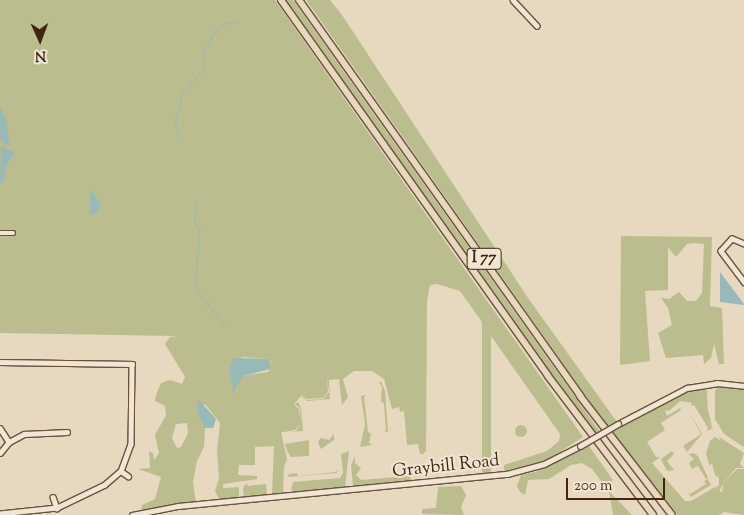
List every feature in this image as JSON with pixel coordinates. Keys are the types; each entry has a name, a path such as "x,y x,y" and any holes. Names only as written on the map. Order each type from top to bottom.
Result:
{"highway":[{"name":"I 77","path":"281,0 553,384 653,515"},
{"name":"I 77","path":"299,0 580,396 672,515"}],"street":[{"path":"514,0 537,26"},
{"path":"0,233 13,234"},
{"path":"744,244 732,238 721,251 744,282"},
{"path":"0,362 132,364 131,444 121,471 105,485 57,508 0,514"},
{"name":"Graybill Road","path":"132,515 178,506 507,474 544,464 687,388 717,383 744,386"},
{"path":"0,428 9,442"},
{"path":"0,452 9,442 32,432 67,432"},
{"path":"121,471 128,476"},
{"path":"53,497 57,508"}],"green space":[{"path":"0,0 275,0 583,437 547,460 504,471 504,465 547,451 559,441 560,434 491,336 491,471 482,475 482,322 460,291 437,284 430,285 427,301 426,451 423,454 420,454 418,444 407,445 404,411 400,412 399,407 392,409 384,379 372,371 354,371 343,379 348,397 342,405 339,379 329,380 330,399 307,401 302,397 300,399 302,396 307,400 323,399 329,392 327,377 328,392 323,398 307,399 302,395 294,404 299,409 301,424 295,430 281,432 287,459 284,467 283,494 272,494 274,446 255,447 255,465 239,465 238,475 257,476 257,479 223,484 223,488 239,487 239,497 220,501 215,491 219,478 217,451 220,423 205,404 200,412 205,428 204,447 197,461 193,482 196,503 141,510 142,505 155,499 161,477 138,469 150,468 149,451 153,453 154,460 159,453 155,435 166,415 165,406 155,401 156,395 161,383 170,380 182,384 185,377 165,344 170,337 177,336 0,333","holes":["242,357 269,359 271,362 268,372 242,376 235,392 229,371","187,423 188,433 181,447 177,448 172,438 176,424"]},
{"path":"286,0 293,0 600,432 596,435 559,385"},
{"path":"306,0 330,0 342,15 528,298 617,422 609,427 593,406"},
{"path":"621,236 712,237 710,306 722,308 724,364 719,364 714,344 711,358 704,364 703,355 666,358 658,333 672,325 668,308 661,298 669,299 679,292 687,301 696,301 702,293 704,244 694,243 687,244 676,257 668,247 668,290 645,291 650,361 620,365"},
{"path":"379,382 381,382 385,391 388,432 384,432 386,431 384,403 381,402 382,387"},
{"path":"721,386 744,388 744,447 724,434 715,419 715,390"},
{"path":"703,387 707,392 707,412 708,393 708,410 713,430 708,417 712,429 706,431 708,428 694,405 691,406 692,403 680,401 669,411 665,410 667,416 680,408 681,410 661,423 665,430 647,442 656,457 660,457 652,463 685,501 691,501 715,487 718,490 716,486 719,486 719,478 715,475 712,464 709,465 706,453 710,441 715,437 721,441 719,437 744,453 740,464 744,468 736,468 724,482 737,469 744,469 744,515 724,512 719,515 678,515 612,432 679,394"},
{"path":"367,395 364,397 368,432 371,434 369,443 372,445 360,447 365,424 361,396"},
{"path":"298,402 301,408 303,431 288,432 296,431 301,424 300,408 295,404"},
{"path":"687,408 702,434 687,452 683,446 701,434"},
{"path":"519,425 523,425 527,431 523,437 519,437 515,433 515,429"},
{"path":"334,434 334,440 321,449 318,442 321,438 329,440"},
{"path":"309,440 309,456 291,457 285,444"},
{"path":"589,446 613,480 606,487 592,469 582,463 571,465 549,479 528,480 525,495 520,492 517,486 521,475 535,472"},
{"path":"349,451 345,488 295,492 291,489 293,482 340,478 343,473 341,454"},
{"path":"672,451 674,454 667,461 674,470 667,471 661,459"},
{"path":"693,453 698,456 708,478 706,479 698,466 692,469 689,463 694,459 689,454"},
{"path":"355,456 355,463 361,468 356,475 361,480 409,476 412,480 353,485 351,466"},
{"path":"338,469 337,473 288,477 289,474 297,473 298,476 336,472"},
{"path":"708,479 711,485 691,497 687,491 690,494 706,484 704,481"},
{"path":"246,483 248,486 266,484 267,495 244,498 243,488"},
{"path":"461,486 466,495 461,507 464,515 422,514 422,509 436,508 438,487"},
{"path":"609,491 632,515 613,515"}],"water":[{"path":"0,107 7,121 9,146 0,140"},
{"path":"1,146 15,153 6,166 4,182 0,183"},
{"path":"90,189 101,204 97,212 90,215"},
{"path":"720,272 744,304 744,305 720,302"},
{"path":"233,358 270,359 270,369 243,376 234,393 229,370"},
{"path":"199,400 216,419 213,428 205,428 200,419 197,407"}],"waterway":[{"path":"179,140 175,122 182,93 203,69 203,54 214,32 227,23 237,22"},
{"path":"196,202 194,219 199,231 195,287 225,327"}]}
